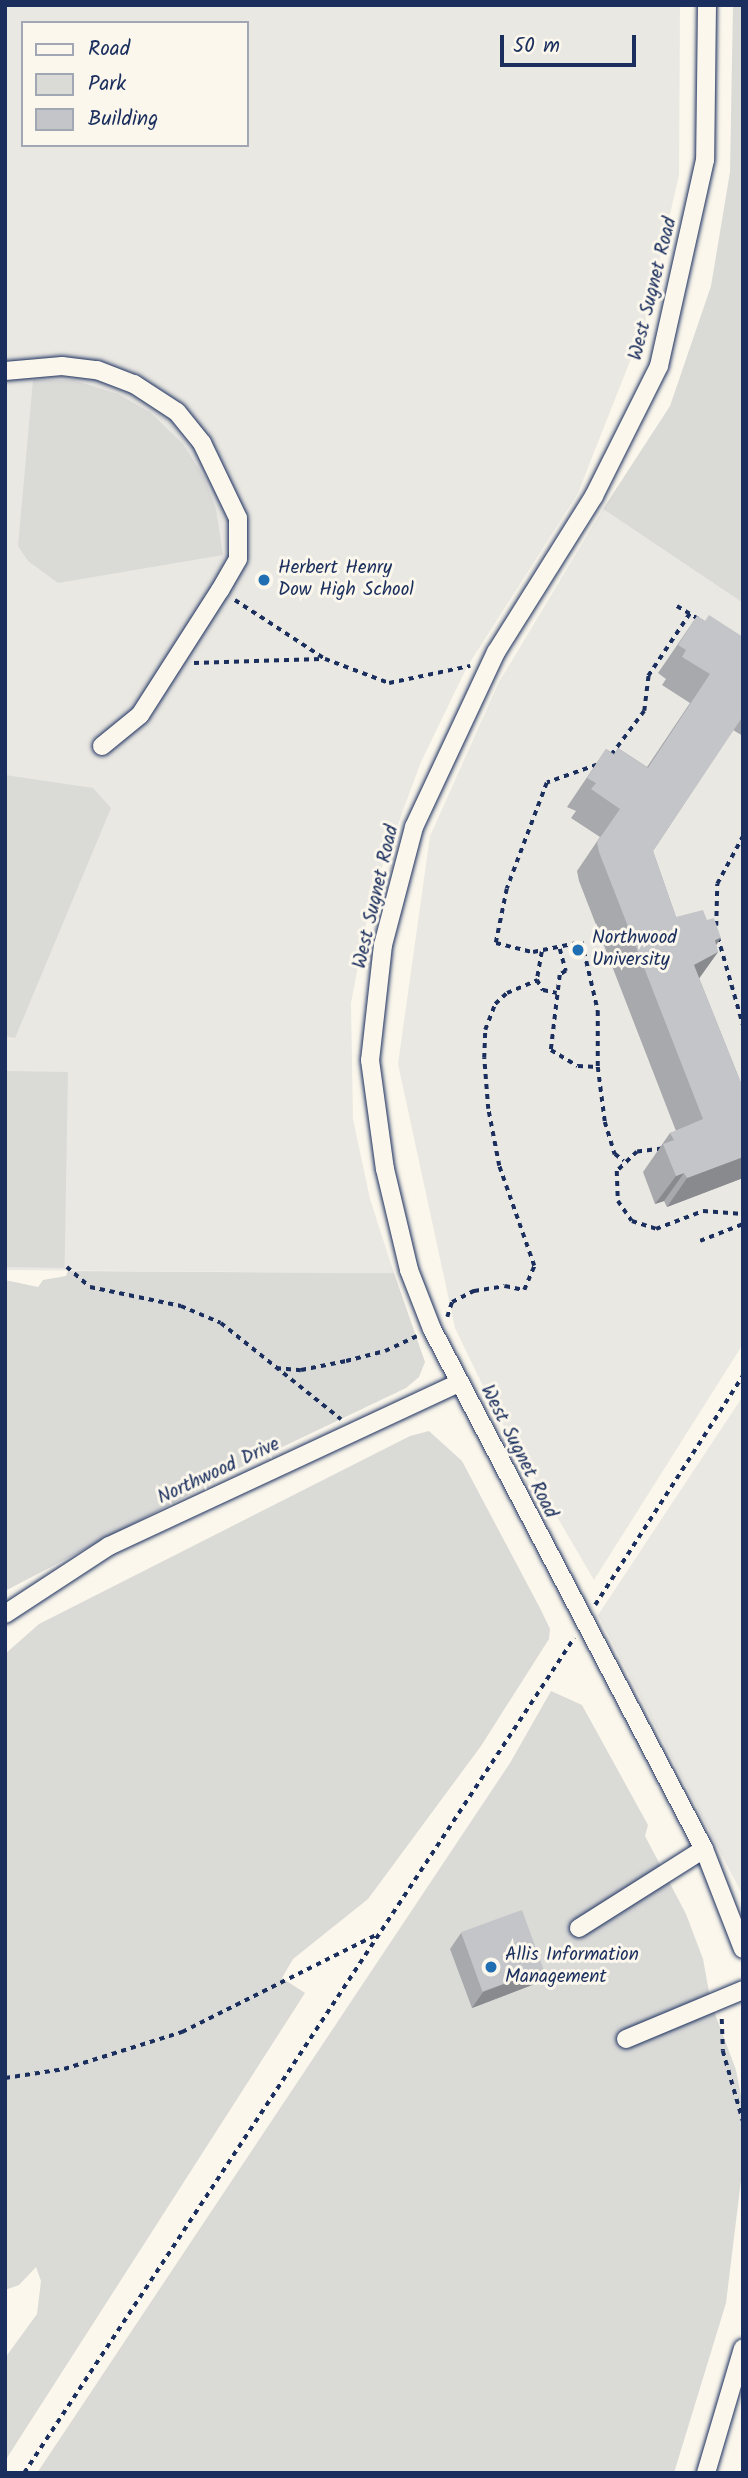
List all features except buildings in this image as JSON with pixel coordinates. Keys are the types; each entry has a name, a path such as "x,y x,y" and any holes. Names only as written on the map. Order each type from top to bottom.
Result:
{"street":[{"name":"West Sugnet Road","path":"707,5 705,160 659,366 594,496 496,652 414,827 383,945 370,1060 385,1169 409,1270 432,1329 704,1849 743,1949"},
{"path":"5,371 62,366 97,370 134,384 177,412 207,452 238,518 238,559 220,590 170,664 141,715 102,746"},
{"name":"Northwood Drive","path":"5,1614 109,1546 459,1383"},
{"path":"579,1928 704,1849"},
{"path":"626,2039 743,1990"},
{"path":"706,2473 743,2348"}],"path":[{"path":"220,590 324,659 389,683 467,667 496,652"},
{"path":"677,606 711,626"},
{"path":"624,1161 614,1154 605,1122 598,1067 597,1000 582,942 542,952 496,943 507,889 547,783 603,763 617,750 644,711 648,676 690,613"},
{"path":"170,664 324,659"},
{"path":"743,836 717,884 716,926 743,1026"},
{"path":"560,949 566,971 559,975 551,1050 578,1066 598,1067"},
{"path":"542,952 537,981 542,990 556,993"},
{"path":"447,1317 452,1302 474,1291 505,1286 524,1290 534,1266 499,1166 488,1109 484,1058 485,1030 495,1004 537,981"},
{"path":"664,1149 637,1152 624,1161 614,1186 623,1211 632,1221 656,1229 704,1211 743,1214"},
{"path":"699,1241 743,1224"},
{"path":"67,1267 90,1287 181,1306 221,1322 274,1368 356,1431"},
{"path":"274,1368 300,1370 346,1361 385,1351 432,1329"},
{"path":"24,2473 584,1623 743,1375"},
{"path":"5,2078 64,2069 182,2032 380,1933"},
{"path":"722,1999 723,2052 743,2121"}],"shaded area":[{"name":"Herbert Henry Dow High School","path":"5,5 680,5 679,175 645,323 578,493 467,667 421,762 372,894 351,1003 353,1119 370,1199 394,1273 5,1270"},
{"name":"Northwood University","path":"603,509 743,603 743,1344 594,1580 495,1411 455,1328 398,1064 430,836 499,682"},
{"path":"743,1396 743,1896 598,1615"}],"green space":[{"path":"733,5 743,5 743,603 603,509 670,406 711,286 730,172"},
{"path":"33,380 73,380 118,394 151,413 183,444 204,477 216,509 223,555 58,583 28,561 18,546"},
{"path":"5,775 93,788 111,808 15,1038 5,1036"},
{"path":"5,1071 68,1072 65,1268 5,1267"},
{"path":"68,1271 394,1273 425,1362 419,1377 406,1388 251,1462 5,1591 5,1280 38,1287 43,1280 66,1276"},
{"path":"429,1431 462,1461 541,1610 550,1629 549,1639 481,1746 368,1899 293,1959 282,1978 305,1993 5,2461 5,2358 37,2314 41,2281 36,2267 19,2285 5,2290 5,1654 39,1624 410,1436"},
{"path":"551,1691 582,1705 648,1825 645,1836 686,1914 703,1959 711,2003 736,2070 742,2101 743,2164 726,2303 674,2473 37,2473 510,1763"}],"place":[{"name":"Herbert Henry Dow High School","path":"264,580"},
{"name":"Northwood University","path":"578,950"},
{"name":"Allis Information Management","path":"491,1967"}]}
